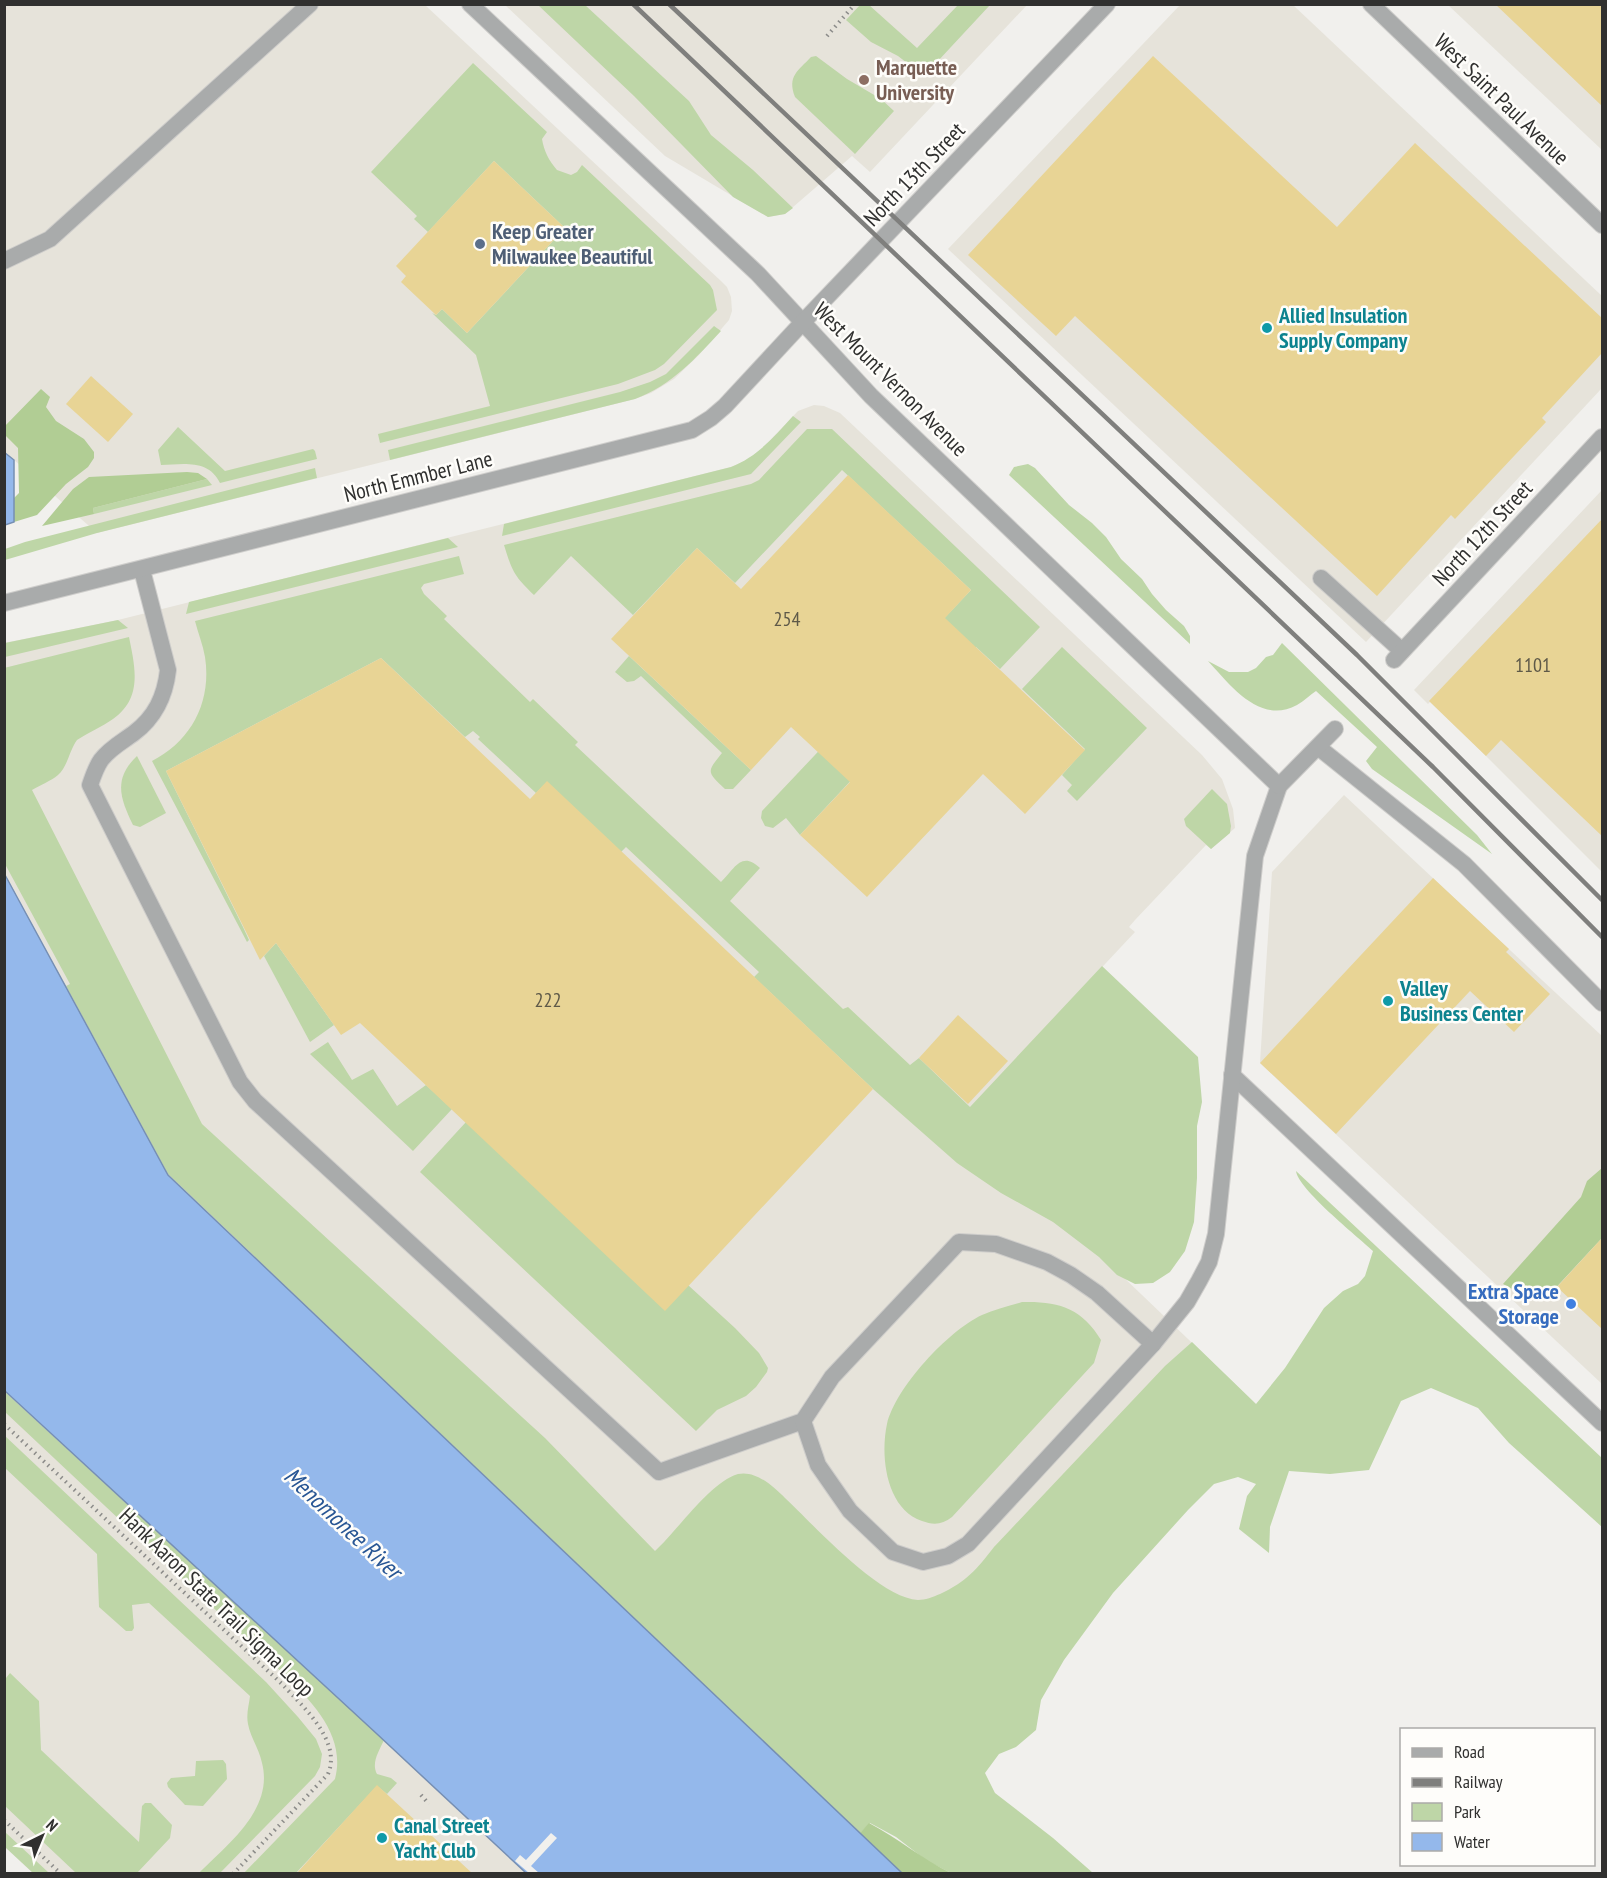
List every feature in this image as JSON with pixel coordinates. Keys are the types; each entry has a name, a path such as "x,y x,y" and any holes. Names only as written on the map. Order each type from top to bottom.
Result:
{"street":[{"path":"4,261 50,239 310,4"},
{"name":"West Mount Vernon Avenue","path":"470,4 758,274 870,396 1279,786"},
{"name":"North 13th Street","path":"802,323 1107,4"},
{"name":"West Saint Paul Avenue","path":"1371,4 1602,225"},
{"name":"North Emmber Lane","path":"4,603 692,430 725,406 802,323"},
{"name":"North 12th Street","path":"1321,578 1398,655 1602,437"},
{"path":"142,570 168,670 166,687 160,704 150,718 103,758 95,769 90,785 240,1082 255,1101 659,1472 803,1421 832,1377 959,1242 996,1244 1047,1262 1098,1293 1153,1344"},
{"path":"803,1421 818,1465 850,1511 893,1552 923,1562 948,1556 968,1544 1153,1344 1187,1302 1209,1262 1217,1224 1255,856 1279,786 1335,729"},
{"path":"1318,747 1464,864 1602,1003"},
{"path":"1232,1075 1601,1417"}],"path":[{"path":"827,36 855,4"},
{"name":"Hank Aaron State Trail Sigma Loop","path":"4,1424 283,1685 315,1721 324,1736 330,1752 331,1766 328,1774 233,1874"},
{"path":"421,1795 429,1804"},
{"path":"4,1821 61,1874"}],"shaded area":[{"path":"4,5 425,5 727,287 731,297 732,311 729,320 699,355 674,379 651,393 635,399 97,533 5,452"},
{"path":"505,5 1027,5 870,172 852,156 785,214 768,217 665,156"},
{"name":"Allied Insulation Supply Company","path":"1180,5 1293,5 1602,296 1602,388 1366,642 948,249"},
{"path":"1448,5 1602,5 1602,150"},
{"path":"814,405 824,406 840,413 1202,755 1222,779 1233,809 1235,828 1211,849 1206,845 1135,920 1129,927 1135,932 959,1120 1256,1404 860,1833 168,1174 5,873 4,643 118,620 731,467 759,452 798,411"},
{"path":"1602,490 1602,872 1486,756 1430,702 1428,704 1414,690"},
{"path":"1344,795 1602,1036 1602,1384 1260,1063 1272,872"},
{"path":"4,1391 525,1873 33,1873 5,1847"}],"green space":[{"path":"538,5 585,5 689,101 711,135 793,208 785,214 768,217 733,197 634,96"},
{"path":"860,5 869,5 917,48 958,5 990,5 924,76 898,56 871,42 846,20"},
{"path":"816,56 847,79 881,99 894,111 855,154 795,97 792,84 795,74 811,57"},
{"path":"473,63 547,132 542,139 543,143 547,156 557,170 571,175 577,172 582,165 710,285 717,310 664,364 655,370 618,384 380,443 378,434 490,406 476,355 432,313 436,315 442,309 467,333 565,228 494,161 428,232 414,219 417,216 371,172"},
{"path":"714,326 721,331 692,361 672,379 635,399 390,460 388,450 620,392 650,382 666,374"},
{"path":"41,389 50,397 46,407 56,421 84,439 94,452 94,458 88,467 66,484 37,515 14,522 14,498 19,493 18,448 5,435 4,427"},
{"path":"793,416 801,422 751,474 502,536 504,524 741,463 757,452"},
{"path":"178,427 225,471 313,449 317,459 220,483 215,475 202,466 161,465 158,450"},
{"path":"807,429 832,429 1040,627 1000,669 976,647 800,835 786,818 773,828 765,826 761,818 762,811 971,590 842,470 735,583 697,548 633,615 571,556 534,595 514,573 504,545 751,484 759,480"},
{"path":"1028,464 1035,468 1069,505 1106,537 1121,559 1142,579 1166,610 1184,626 1190,636 1190,644 1009,475 1014,467"},
{"path":"315,468 317,478 97,533 5,560 5,549 25,542"},
{"path":"198,473 207,479 93,508 94,514 42,526 73,489 89,477"},
{"path":"207,479 212,485 94,514 93,508"},
{"path":"448,538 458,547 186,614 189,602"},
{"path":"459,556 464,574 424,584 421,588 424,594 447,616 444,619 530,702 533,699 578,742 575,745 721,882 743,861 753,863 760,868 730,901 843,1009 848,1007 910,1065 919,1058 970,1107 1102,966 1198,1057 1202,1102 1197,1126 1194,1222 1185,1251 1170,1272 1153,1283 1135,1284 1117,1275 1099,1257 1053,1222 1001,1193 957,1163 873,1089 754,977 759,972 626,847 621,852 547,782 536,793 478,739 480,737 473,731 465,737 381,658 166,771 243,927 249,940 247,942 152,761 178,743 196,718 202,704 206,674 204,652 195,621"},
{"path":"118,620 128,628 5,657 5,643"},
{"path":"129,637 134,681 129,702 113,719 77,740 58,775 32,790 202,1124 545,1438 655,1551 716,1486 738,1474 745,1473 758,1477 770,1485 866,1574 885,1587 902,1596 918,1600 932,1597 949,1589 964,1580 976,1568 1165,1366 1192,1342 1256,1404 1285,1368 1324,1308 1343,1291 1358,1284 1365,1276 1373,1251 1317,1200 1299,1179 1296,1171 1602,1458 1602,1527 1509,1443 1478,1408 1431,1388 1401,1401 1369,1470 1330,1474 1289,1471 1270,1527 1269,1553 1239,1529 1247,1496 1256,1484 1238,1477 1214,1484 1113,1593 1064,1660 1041,1700 1036,1730 1016,1747 999,1754 985,1773 995,1793 1053,1838 1093,1873 951,1873 927,1861 896,1837 870,1823 860,1833 168,1174 66,986 70,984 5,864 4,668"},
{"path":"1282,643 1477,835 1492,854 1372,769 1366,761 1377,747 1316,691 1297,705 1283,710 1271,710 1247,700 1208,661 1229,672 1248,672 1256,668 1266,657 1273,655"},
{"path":"1062,647 1147,728 1077,801 1067,791 1072,785 1062,775 1085,749 1022,689"},
{"path":"629,656 751,770 733,789 725,789 712,775 711,768 722,753 641,676 634,681 627,682 615,672"},
{"path":"137,756 166,813 140,827 133,825 121,789 124,773"},
{"path":"1212,789 1227,804 1231,826 1230,833 1211,849 1186,826 1184,819"},
{"path":"276,943 334,1025 310,1042 264,956"},
{"path":"328,1042 352,1080 373,1069 397,1106 426,1085 452,1109 413,1151 310,1054"},
{"path":"466,1122 688,1285 759,1353 768,1368 756,1387 746,1396 717,1410 696,1431 420,1172"},
{"path":"1602,1168 1602,1238 1550,1294 1522,1294 1503,1284 1581,1197 1587,1181"},
{"path":"1022,1302 1058,1305 1086,1320 1101,1340 1094,1363 952,1517 937,1524 922,1521 910,1515 900,1505 888,1480 884,1451 887,1424 892,1409 912,1377 954,1334 982,1315"},
{"path":"4,1391 384,1740 376,1757 375,1770 377,1774 391,1778 397,1783 387,1794 377,1786 296,1873 244,1873 335,1779 336,1749 325,1722 287,1677 5,1412"},
{"path":"4,1435 266,1682 316,1739 322,1754 320,1767 315,1776 220,1873 199,1873 246,1824 261,1796 264,1780 262,1763 247,1720 250,1696 149,1603 132,1605 134,1628 132,1631 126,1631 99,1607 97,1554 5,1468"},
{"path":"10,1673 39,1701 41,1750 139,1842 142,1806 145,1803 151,1803 172,1825 170,1838 137,1873 76,1873 5,1806 4,1691 6,1678"},
{"path":"223,1760 226,1764 227,1779 203,1806 185,1805 168,1787 167,1783 171,1778 195,1776 196,1761"},
{"path":"869,1823 951,1873 902,1873 860,1833"},
{"path":"4,1832 49,1873 33,1873 5,1847"}],"water":[{"path":"4,452 14,460 14,522 5,525"},
{"name":"Menomonee River","path":"4,873 168,1175 902,1873 526,1873 5,1391"}],"pier":[{"path":"551,1833 557,1838 531,1866 539,1873 529,1873 515,1861 520,1855 526,1860"}],"building":[{"path":"1495,4 1602,4 1602,106 1537,44"},
{"name":"Allied Insulation Supply Company","path":"1153,56 1337,227 1415,143 1602,318 1602,353 1542,418 1546,422 1455,519 1451,515 1377,596 1075,316 1056,336 968,255"},
{"path":"494,161 565,228 467,333 442,309 436,315 401,282 406,276 396,266"},
{"path":"91,376 133,414 108,442 66,404"},
{"path":"848,475 971,590 945,618 1085,750 1025,814 983,774 867,897 800,835 850,782 791,727 751,770 611,639 697,548 741,589"},
{"path":"1602,519 1602,836 1501,740 1486,756 1429,701"},
{"path":"381,658 530,799 547,781 873,1089 665,1311 360,1023 341,1035 276,943 260,960 166,771"},
{"name":"Valley Business Center","path":"1433,878 1509,949 1506,952 1550,994 1514,1032 1470,991 1336,1134 1260,1063"},
{"path":"958,1015 1008,1061 968,1104 919,1058"},
{"path":"1602,1238 1602,1329 1557,1287"},
{"name":"Canal Street Yacht Club","path":"377,1785 473,1874 296,1874"}],"railway":[{"path":"633,4 1433,767 1602,937"},
{"path":"669,4 1357,655 1602,900"}],"place":[{"name":"Marquette University","path":"864,80"},
{"name":"Keep Greater Milwaukee Beautiful","path":"480,244"},
{"name":"Allied Insulation Supply Company","path":"1267,328"},
{"name":"Valley Business Center","path":"1388,1001"},
{"name":"Extra Space Storage","path":"1571,1304"},
{"name":"Canal Street Yacht Club","path":"382,1838"}]}
